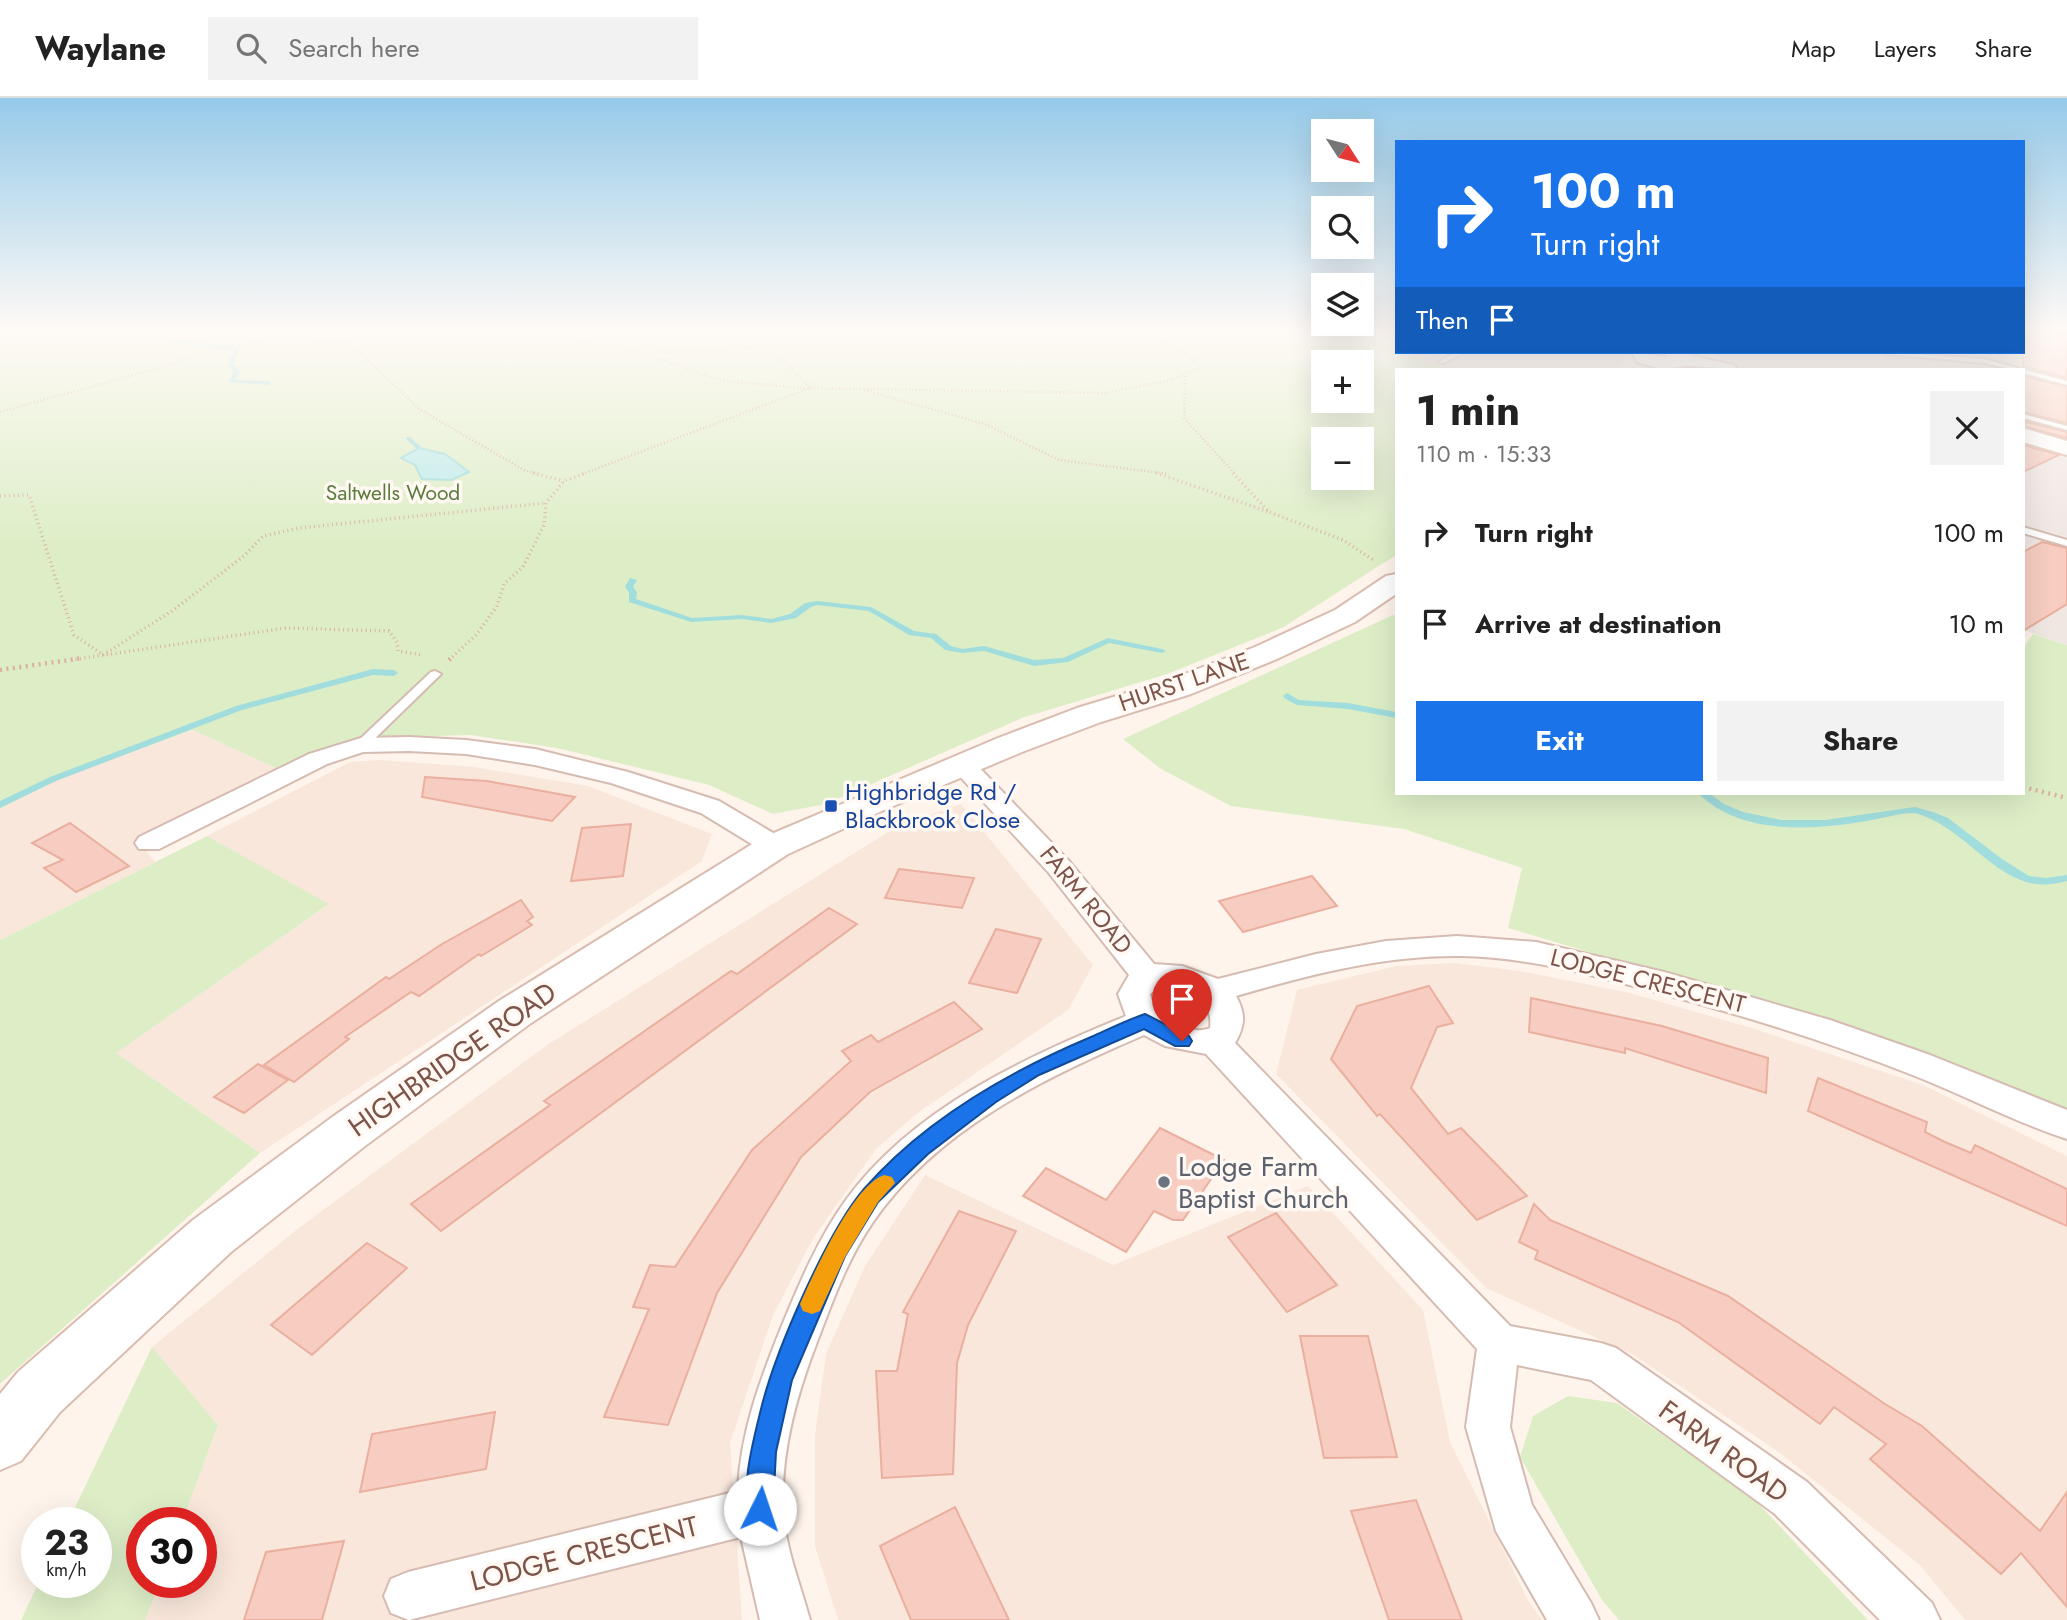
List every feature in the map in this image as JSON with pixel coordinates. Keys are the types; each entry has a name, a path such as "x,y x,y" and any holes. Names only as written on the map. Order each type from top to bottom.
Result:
{"street":[{"path":"2025,436 2067,447"},
{"name":"HURST LANE","path":"963,765 1089,715 1180,687 1266,653 1345,616 1387,572"},
{"path":"149,843 318,759 361,745 466,747 535,757 608,775 710,807 775,846"},
{"name":"HIGHBRIDGE ROAD","path":"0,1440 39,1392 212,1236 348,1132 514,1012 775,846 871,802 963,765"},
{"name":"FARM ROAD","path":"963,765 1028,830 1090,902 1147,977"},
{"name":"LODGE CRESCENT","path":"1213,992 1275,972 1356,956 1406,948 1493,947 1576,962 1777,1013 1934,1067 2067,1125"},
{"path":"1158,974 1178,975 1213,992 1223,1004 1228,1022 1224,1035 1214,1042 1182,1041 1145,1021 1136,1009 1134,1000 1140,982 1147,977 1158,974"},
{"path":"785,1620 760,1509 764,1452 780,1380 836,1251 871,1196 920,1148 989,1097 1033,1070 1145,1021"},
{"path":"1214,1042 1499,1343 1488,1427 1512,1515 1574,1620"},
{"name":"FARM ROAD","path":"1499,1343 1601,1362 1791,1498 1915,1620"},
{"name":"LODGE CRESCENT","path":"408,1596 760,1509"}],"lane":[{"path":"2025,417 2067,428"},
{"path":"2025,531 2067,543"},
{"path":"361,745 435,674"}],"path":[{"path":"0,412 37,402"},
{"path":"412,402 419,409 524,470 564,481"},
{"path":"435,674 476,635 497,606 504,584 523,567 544,525 546,503 564,481 774,402"},
{"path":"908,402 985,424 1059,460 1168,474 1343,540 1387,572"},
{"path":"1184,402 1184,418 1269,512"},
{"path":"0,496 29,495 74,635 103,654"},
{"path":"103,654 172,611 244,556 263,536 299,528 546,503"},
{"path":"0,670 286,628 389,631 397,642 398,651 424,655"},
{"path":"437,657 450,659"},
{"path":"2025,788 2067,798"}],"shaded area":[{"path":"2025,402 2067,402 2067,645 2025,631"},
{"path":"193,730 278,769 136,838 155,862 0,940 0,809 54,780"},
{"path":"380,760 474,767 588,786 712,834 702,861 260,1153 115,1053 328,905 207,836 350,762"},
{"path":"961,804 1093,965 1068,1010 916,1114 876,1149 814,1237 773,1315 730,1443 742,1620 145,1620 154,1598 217,1598 217,1507 188,1507 218,1425 152,1347 300,1227 547,1045 896,827"},
{"path":"1455,963 1520,971 1630,993 1755,1029 1923,1085 2067,1156 2067,1620 1965,1620 1920,1565 1776,1450 1632,1354 1486,1288 1276,1074 1297,990 1396,966"},
{"path":"925,1175 1113,1265 1308,1186 1423,1310 1450,1442 1529,1602 1542,1620 838,1620 815,1546 815,1435 826,1354 865,1266"}],"green space":[{"name":"Saltwells Wood","path":"0,402 1311,402 1311,413 1374,413 1374,402 1395,402 1395,556 1282,628 1167,674 1022,718 826,804 773,814 709,785 557,748 471,735 360,738 278,769 193,730 54,780 0,809"},
{"path":"1393,615 1395,795 2025,795 2025,645 2033,634 2067,645 2067,1115 1928,1053 1508,928 1522,868 1404,829 1231,806 1161,769 1123,739"},
{"path":"207,836 329,904 116,1053 260,1153 0,1384 0,940"},
{"path":"152,1347 218,1425 188,1507 126,1507 126,1598 154,1598 145,1620 21,1620 31,1598 112,1598 112,1507 75,1507"},
{"path":"1568,1396 1617,1403 1753,1498 1868,1620 1619,1620 1602,1600 1520,1457 1533,1416"}],"water":[{"path":"419,448 445,454 469,472 451,480 422,479 415,465 401,458"}],"building":[{"path":"2025,402 2067,402 2067,423 2025,412"},
{"path":"2025,422 2067,432 2067,438 2025,427"},
{"path":"2025,446 2059,455 2025,471"},
{"path":"2042,542 2067,548 2067,604 2025,630 2025,551"},
{"path":"425,777 487,781 575,797 552,821 422,797"},
{"path":"70,823 129,866 76,892 44,868 63,860 32,843"},
{"path":"631,824 623,876 571,881 582,828"},
{"path":"899,869 974,878 962,908 885,898"},
{"path":"1312,876 1337,906 1243,932 1219,901"},
{"path":"521,900 533,917 527,921 532,925 481,956 479,954 419,996 411,992 345,1037 349,1039 294,1082 264,1065 386,977 389,979 442,944"},
{"path":"829,908 857,924 441,1231 411,1204 550,1105 544,1101 731,971 737,974"},
{"path":"996,929 1041,939 1017,993 969,983"},
{"path":"1429,986 1453,1023 1437,1027 1411,1088 1448,1134 1461,1128 1527,1196 1477,1220 1380,1114 1377,1116 1331,1059 1357,1006"},
{"path":"1531,998 1662,1026 1768,1058 1766,1093 1625,1048 1625,1053 1529,1032"},
{"path":"954,1002 982,1029 870,1092 801,1157 717,1293 668,1425 604,1417 649,1309 633,1307 650,1265 675,1267 752,1150 851,1061 842,1051 871,1035 878,1042"},
{"path":"258,1064 288,1080 244,1113 214,1097"},
{"path":"1818,1078 1927,1122 1925,1132 1945,1142 1971,1153 1975,1145 2067,1189 2067,1226 1808,1111"},
{"name":"Lodge Farm Baptist Church","path":"1160,1128 1224,1160 1183,1220 1173,1220 1154,1211 1126,1252 1023,1196 1046,1168 1106,1200"},
{"path":"1534,1204 1550,1220 1728,1296 1885,1404 1922,1426 2040,1531 2067,1492 2067,1607 2021,1553 2001,1574 1870,1459 1886,1444 1834,1407 1820,1424 1678,1322 1535,1259 1538,1251 1519,1242"},
{"path":"959,1211 1016,1231 968,1325 957,1363 953,1474 882,1478 876,1371 897,1371 908,1314 903,1312"},
{"path":"1276,1213 1337,1285 1287,1312 1228,1237"},
{"path":"367,1243 407,1268 312,1355 271,1325"},
{"path":"1300,1336 1368,1336 1397,1457 1324,1458"},
{"path":"495,1412 486,1469 360,1492 372,1434"},
{"path":"1416,1500 1462,1620 1389,1620 1351,1511"},
{"path":"955,1507 1009,1620 911,1620 880,1546"},
{"path":"344,1541 322,1620 244,1620 266,1552"}],"waterway":[{"path":"408,438 419,448"},
{"path":"633,580 629,587 633,592 632,600 691,620 742,617 771,621 793,616 808,605 817,603 871,609 912,633 933,636 948,648 962,651 984,648 1034,663 1065,660 1108,640 1162,651"},
{"path":"0,805 53,779 239,708 373,672 394,673"},
{"path":"1287,696 1297,702 1348,706 1395,715"},
{"path":"1706,795 1739,815 1781,824 1825,823 1915,810 1944,821 1998,862 2025,878 2035,881 2067,878"}],"slow traffic":[{"path":"812,1304 836,1251 871,1196 884,1183"}],"place":[{"name":"Highbridge Rd / Blackbrook Close","path":"831,806"},
{"name":"Lodge Farm Baptist Church","path":"1164,1182"}],"route":[{"path":"760,1509 764,1452 780,1380 836,1251 871,1196 920,1148 989,1097 1033,1070 1145,1021 1158,1031 1182,1041"}]}
